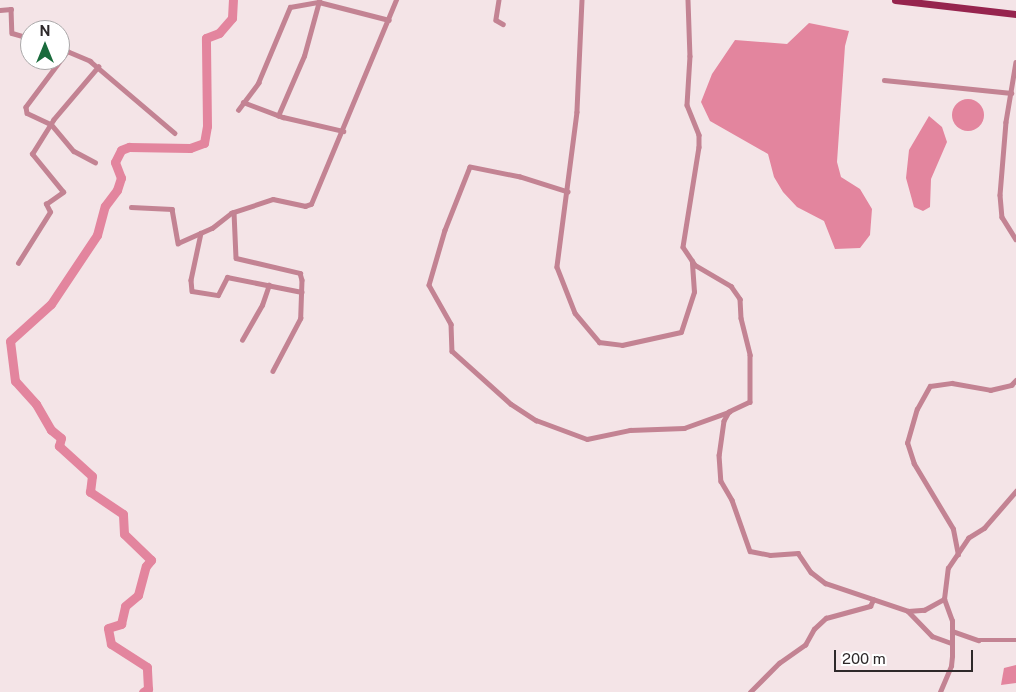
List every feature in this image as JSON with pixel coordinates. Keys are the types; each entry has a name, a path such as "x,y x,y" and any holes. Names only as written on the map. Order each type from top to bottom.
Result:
{"main road":[{"path":"895,0 1016,14"}],"street":[{"path":"131,207 172,209 178,243 201,233 234,212 273,199 305,206 311,204 396,0"},
{"path":"499,0 496,20 503,24"},
{"path":"582,0 578,112 557,266 575,313 599,342 622,345 681,332 694,292 692,260"},
{"path":"568,192 520,177 470,167 429,285 451,324 452,351 511,404 544,424 587,439 630,430 684,428 729,412 750,402 750,355 741,318 740,299 732,286 692,260 683,247 699,147 699,134 687,105 690,56 688,0"},
{"path":"238,110 266,66 287,10 319,1 389,20"},
{"path":"278,116 304,56 319,1"},
{"path":"0,10 11,9 12,33 20,35"},
{"path":"70,52 98,67 175,132"},
{"path":"1016,62 1000,196 1002,217 1016,240"},
{"path":"18,263 50,212 46,204 63,192 32,154 51,124 98,67"},
{"path":"54,70 26,107 27,113 51,124 74,151 95,162"},
{"path":"884,80 1011,93"},
{"path":"243,102 278,116 343,131"},
{"path":"234,212 236,258 300,273 302,292 301,318 273,371"},
{"path":"201,233 191,280 192,291 218,295 227,277 302,292"},
{"path":"242,340 262,306 269,285"},
{"path":"958,554 953,530 914,464 907,443 917,409 930,386 952,383 990,390 1011,385 1016,380"},
{"path":"729,412 721,438 721,481 732,500 750,551 770,554 798,553 811,572 825,583 873,600 896,604 908,611 932,636 951,642"},
{"path":"940,692 951,666 952,631 944,599 948,568 968,538 989,524 1016,491"},
{"path":"908,611 924,610 944,599"},
{"path":"750,692 779,663 805,645 814,629 826,618 870,606 873,600"},
{"path":"952,631 978,640 1016,640"}],"shaded area":[{"path":"809,23 849,31 845,46 837,162 841,177 860,189 872,209 870,235 860,248 835,249 824,221 797,207 783,192 774,177 768,154 710,121 701,102 712,74 735,40 787,44"},
{"path":"968,99 980,103 984,115 980,127 968,131 956,127 952,115 956,103"},
{"path":"929,116 942,127 947,142 931,179 930,207 923,211 914,207 906,178 909,150"},
{"path":"1016,665 1016,683 1001,685 1004,668"}],"waterway":[{"path":"143,692 148,689 147,667 111,644 108,628 121,624 125,606 138,595 146,566 151,560 124,534 123,514 90,492 92,476 59,446 61,438 51,430 36,404 15,381 10,341 51,304 97,235 105,206 117,190 121,178 115,162 121,150 129,147 190,148 204,143 207,126 206,38 219,33 232,18 233,0"}]}
